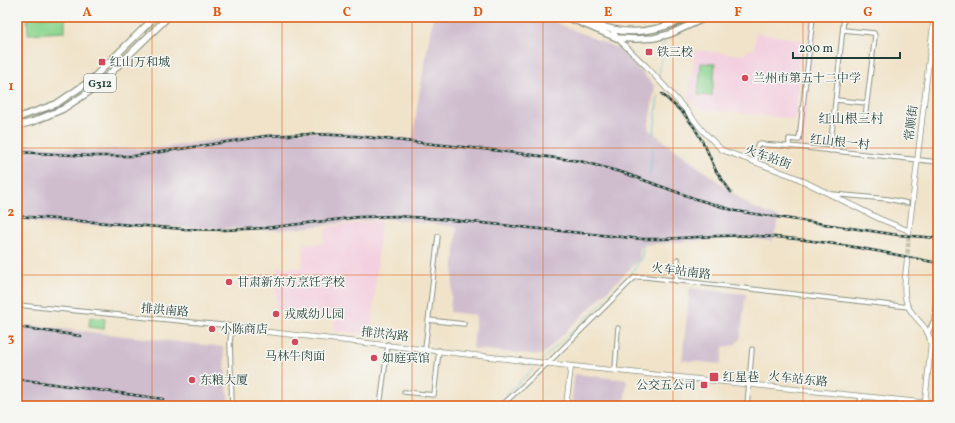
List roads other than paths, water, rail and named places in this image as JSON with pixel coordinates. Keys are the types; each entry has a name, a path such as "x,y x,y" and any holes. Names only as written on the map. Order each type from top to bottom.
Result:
{"highway":[{"name":"G312","path":"17,118 56,104 90,81 155,17"},
{"name":"G312","path":"17,126 32,122 63,109 95,88 168,17"},
{"path":"567,17 617,38 654,38 670,34 707,17"},
{"path":"583,17 612,29 632,31 654,30 689,17"}],"main road":[{"name":"常顺街","path":"909,232 934,17"},
{"name":"火车站街","path":"612,29 617,38 646,66 687,110 702,131 716,145 730,154 795,177 909,232"},
{"path":"907,260 906,293 909,307 928,333 930,344 925,402"},
{"name":"排洪沟路","path":"232,326 268,332 388,344 537,362"},
{"name":"火车站东路","path":"537,362 861,396 909,403 925,402 938,404"},
{"path":"566,406 570,366"}],"street":[{"path":"144,17 150,22"},
{"path":"789,147 789,139 799,140 813,17"},
{"path":"830,151 844,17"},
{"path":"843,30 874,33 875,36 865,118"},
{"path":"836,100 867,103"},
{"name":"红山根一村","path":"756,163 756,148 758,144 938,162"},
{"path":"829,194 888,198 907,203"},
{"path":"425,349 438,236"},
{"path":"676,281 678,259"},
{"name":"火车站南路","path":"501,406 633,279 639,277 909,307"},
{"path":"928,333 934,320 938,278"},
{"name":"排洪南路","path":"17,305 232,326"},
{"path":"428,320 464,324"},
{"path":"232,326 230,342 232,406"},
{"path":"615,370 618,328"},
{"path":"380,406 388,344"},
{"path":"747,406 752,349"},
{"path":"404,392 434,395 439,350"},
{"path":"860,406 861,396"}],"waterway":[{"path":"659,75 664,41"},
{"path":"654,134 658,95"},
{"path":"650,176 652,148"},
{"path":"541,361 622,284 636,267 642,255 643,243"},
{"path":"495,406 537,365"}],"tunnel":[{"path":"907,260 909,232"}],"railway":[{"path":"662,94 684,114 694,127 706,148 716,171 731,192"},
{"path":"17,152 91,156 134,156 266,136 312,134 355,136 492,150 580,161 624,173 696,199 736,211 898,235 938,238"},
{"path":"17,216 184,229 225,230 265,228 359,217 397,216 642,239 671,239 729,235 781,238 848,246 938,263"},
{"path":"17,327 81,336"},
{"path":"17,379 163,399"}],"place":[{"name":"铁三校","path":"649,52"},
{"name":"红山万和城","path":"102,62"},
{"name":"兰州市第五十二中学","path":"745,78"},
{"name":"甘肃新东方烹饪学校","path":"229,282"},
{"name":"戎威幼儿园","path":"276,314"},
{"name":"小陈商店","path":"212,329"},
{"name":"马林牛肉面","path":"295,342"},
{"name":"如庭宾馆","path":"374,358"},
{"name":"红星巷","path":"714,377"},
{"name":"东粮大厦","path":"192,380"},
{"name":"公交五公司","path":"704,385"}],"district":[{"name":"红山根三村","path":"851,118"}]}
